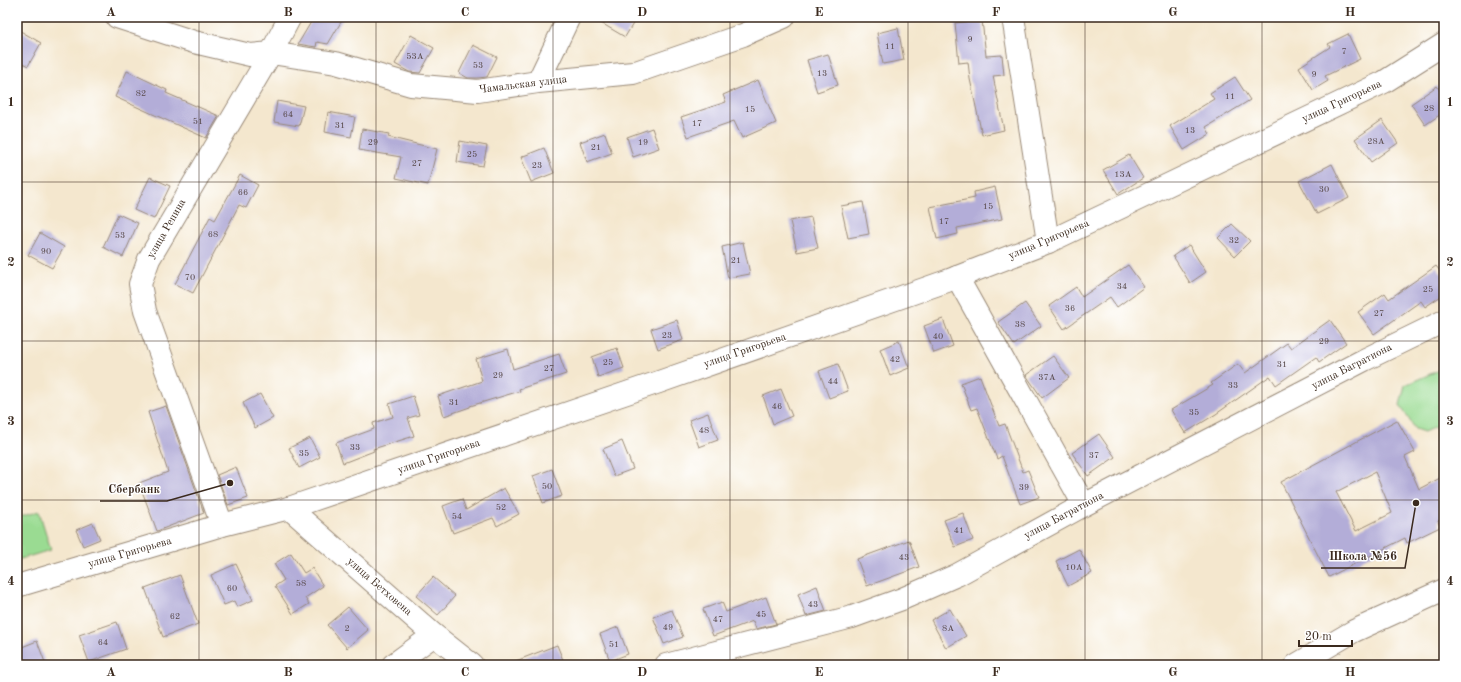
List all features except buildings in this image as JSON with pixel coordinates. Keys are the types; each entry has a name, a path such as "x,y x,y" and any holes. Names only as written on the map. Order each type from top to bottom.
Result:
{"street":[{"name":"Чамальская улица","path":"117,17 201,44 250,55 271,53 336,63 411,84 478,91 538,82 633,73 743,35 784,17"},
{"name":"улица Репина","path":"222,525 145,311 140,284 149,259 271,53 290,17"},
{"path":"538,82 570,17"},
{"path":"1013,17 1048,242"},
{"name":"улица Григорьева","path":"17,586 222,525 289,508 659,382 957,277 1048,242 1384,82 1444,44"},
{"path":"957,277 1084,505"},
{"name":"улица Багратиона","path":"666,665 852,617 902,600 957,575 1084,505 1364,360 1444,321"},
{"name":"улица Бетховена","path":"289,508 434,635 472,665"},
{"path":"1296,665 1354,630 1444,590"},
{"path":"393,665 434,635"}],"green space":[{"path":"1444,368 1444,423 1424,432 1415,429 1400,405 1405,385"},
{"path":"39,511 51,550 17,560 17,518"}],"place":[{"name":"Сбербанк","path":"230,483"},
{"name":"Школа №56","path":"1416,503"}]}
